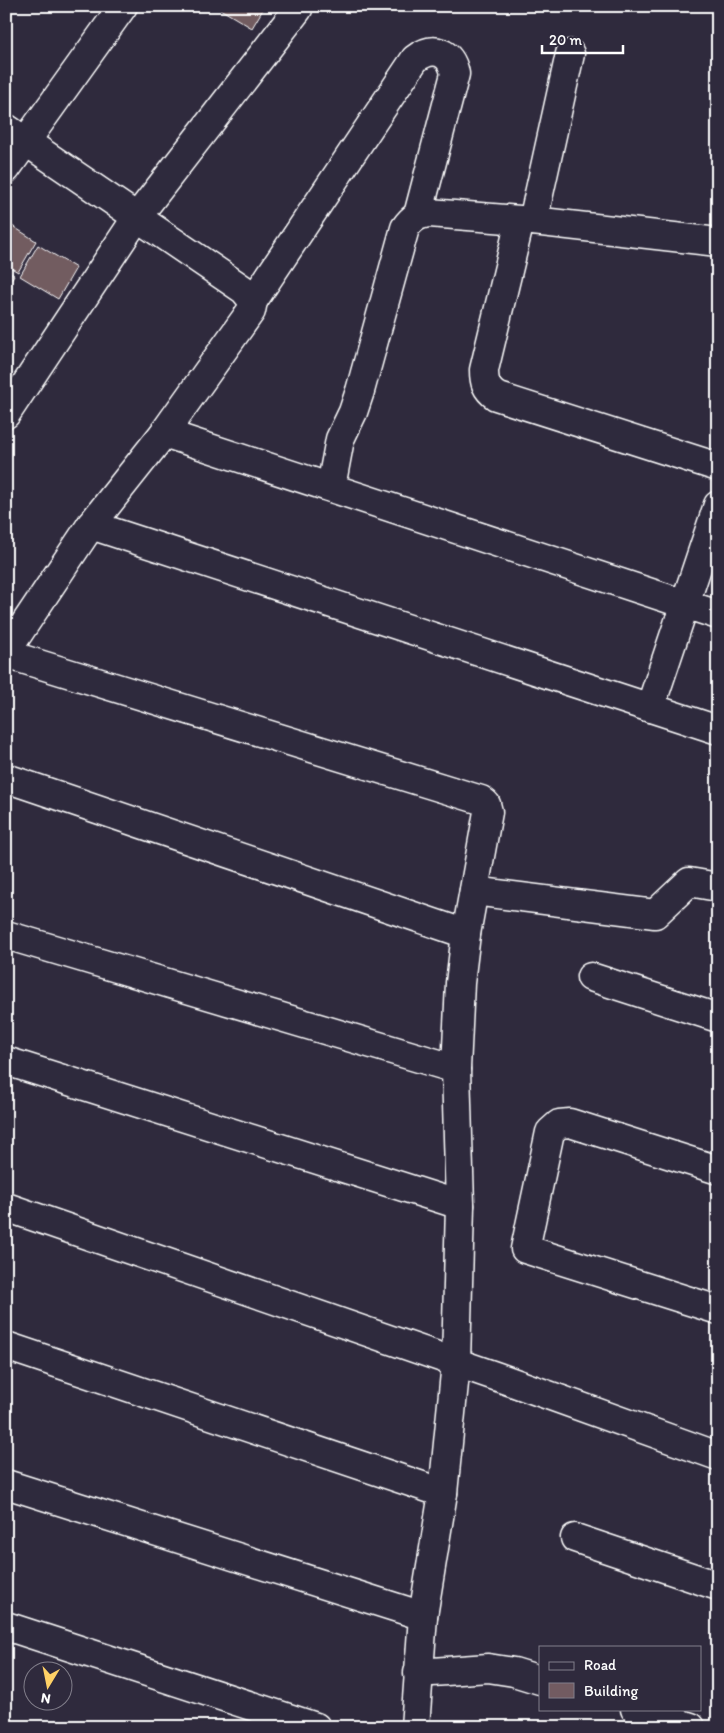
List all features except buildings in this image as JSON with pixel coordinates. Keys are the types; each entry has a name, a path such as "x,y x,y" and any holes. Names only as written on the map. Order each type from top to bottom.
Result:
{"street":[{"path":"6,169 16,134 123,6"},
{"path":"6,414 137,217 298,9"},
{"path":"415,1727 424,1616 444,1493 456,1363 460,1204 456,1069 460,984 466,934 488,812 486,804 481,800 6,653 91,525 164,433 251,311 253,301 415,59 424,52 432,51 445,55 453,64 455,74 418,215"},
{"path":"570,54 484,370 484,380 488,390 496,396 718,467"},
{"path":"16,134 244,290 253,301"},
{"path":"331,487 340,439 353,412 360,391 405,228 410,220 418,215 429,214 526,221 718,242"},
{"path":"164,433 718,615"},
{"path":"650,708 718,505"},
{"path":"91,525 718,730"},
{"path":"6,778 466,934"},
{"path":"474,891 655,914 689,882 718,887"},
{"path":"6,935 456,1069"},
{"path":"591,977 718,1018"},
{"path":"6,1061 460,1204"},
{"path":"718,1170 570,1123 559,1124 550,1132 525,1249 718,1310"},
{"path":"6,1207 718,1456"},
{"path":"6,1346 444,1493"},
{"path":"6,1484 424,1616"},
{"path":"575,1538 718,1586"},
{"path":"6,1626 316,1727"},
{"path":"418,1673 488,1668 514,1672 539,1680"},
{"path":"638,1710 691,1727"}]}
